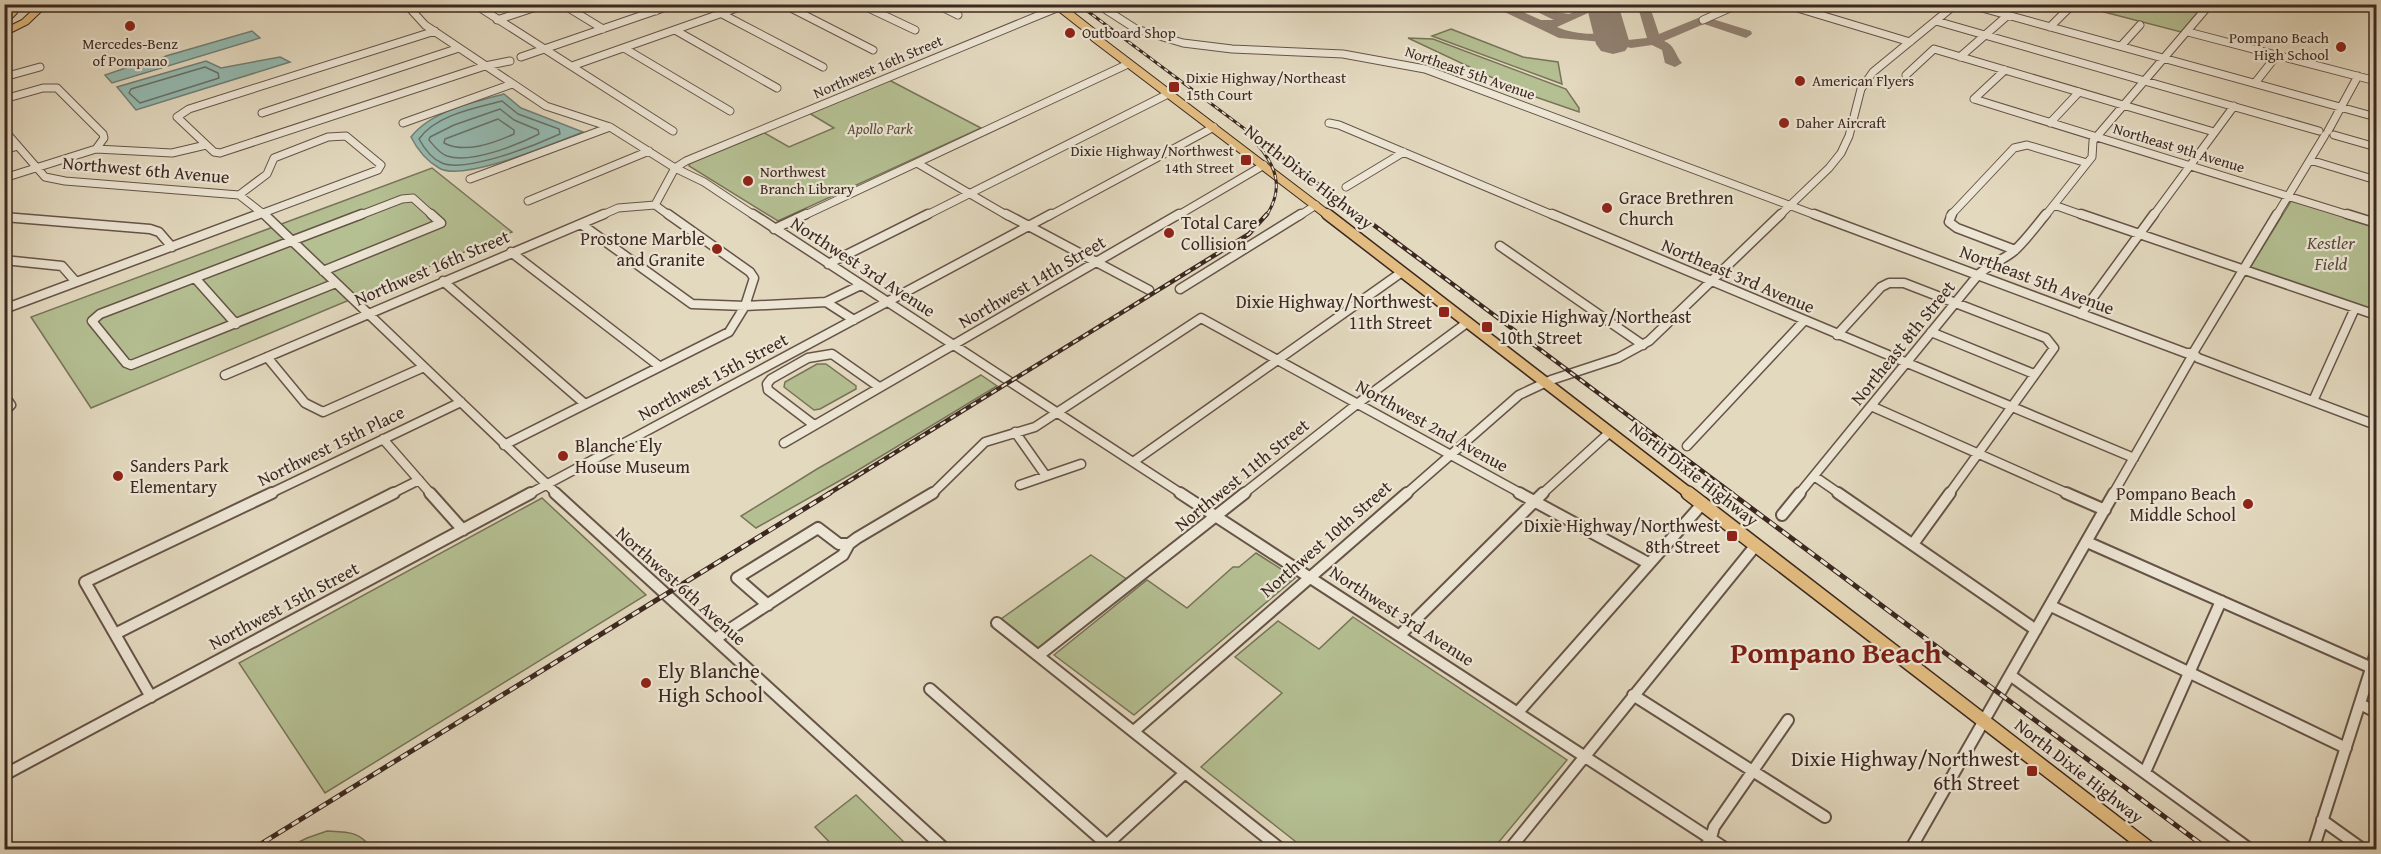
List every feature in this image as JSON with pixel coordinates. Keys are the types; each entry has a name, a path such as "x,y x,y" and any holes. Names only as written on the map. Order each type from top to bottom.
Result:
{"highway":[{"path":"4,23 14,13 11,4"},
{"path":"4,33 25,19 36,4"},
{"path":"4,33 25,22 45,4"}],"main road":[{"name":"North Dixie Highway","path":"1057,6 1093,33 1101,36 1212,120 1214,127"},
{"name":"North Dixie Highway","path":"1093,33 1128,64 1264,165 2151,849"}],"street":[{"name":"Northwest 3rd Avenue","path":"406,4 420,21 546,106 610,127 675,168 691,175 1401,634 1728,849"},
{"path":"474,4 673,131"},
{"path":"497,20 545,4"},
{"path":"562,4 603,29"},
{"path":"644,4 656,11"},
{"path":"521,57 675,4"},
{"path":"572,66 748,4"},
{"path":"783,4 873,50"},
{"path":"860,4 915,30"},
{"path":"936,4 958,15"},
{"name":"Northeast 5th Avenue","path":"1097,4 1129,26 1161,37 1212,48 1360,56 1423,68 2376,425"},
{"path":"1703,20 1739,4"},
{"path":"1784,4 1910,42"},
{"name":"Northwest 10th Street","path":"1134,731 1519,395 1545,381 1623,357 1643,345 1828,168 1841,153 1849,135 1861,89 1874,72 1956,4"},
{"path":"2050,27 2073,4"},
{"name":"Northeast 8th Street","path":"1782,515 1984,268 2015,250 2054,205 2087,164 2091,157 2091,144 2096,137 2125,106 2210,4"},
{"name":"Northwest 16th Street","path":"675,168 686,161 1057,6"},
{"path":"1984,6 2050,27 2376,117"},
{"path":"722,14 823,67"},
{"path":"1960,57 2008,15"},
{"path":"1935,22 2376,147"},
{"path":"2121,46 2140,25"},
{"path":"675,30 777,88"},
{"path":"435,31 180,114 177,117 214,152 220,153 485,66 510,61"},
{"path":"2188,32 2376,81"},
{"path":"262,113 459,48"},
{"path":"624,48 730,111"},
{"path":"1906,75 1934,49 2214,132"},
{"path":"2255,83 2277,55"},
{"path":"774,229 1128,64"},
{"path":"4,77 40,66"},
{"name":"Northeast 9th Avenue","path":"2005,70 1974,99 2376,223"},
{"path":"1910,849 2192,356 2327,133 2358,76"},
{"path":"403,123 512,84"},
{"path":"4,99 52,87 57,88 103,134 104,138 96,149"},
{"path":"2050,123 2079,92"},
{"path":"828,264 1168,94"},
{"path":"2081,314 2234,106"},
{"name":"Northeast 3rd Avenue","path":"1329,123 1339,124 2134,458"},
{"path":"470,179 610,127"},
{"name":"Northwest 15th Street","path":"4,775 1214,127"},
{"name":"Northwest 6th Avenue","path":"4,130 45,177 65,182 239,195 264,214 504,445 946,849"},
{"path":"4,309 264,214 378,170 381,165 346,136 339,135 274,158 267,174 239,195"},
{"path":"4,178 96,149 178,153 206,145"},
{"path":"4,150 18,146"},
{"path":"2015,250 1957,228 1949,222 1949,217 2014,148 2019,146 2036,147 2087,164"},
{"path":"528,201 649,152"},
{"path":"1346,188 1404,152"},
{"path":"2310,160 2376,180"},
{"path":"917,163 1028,227 1149,290"},
{"name":"Northwest 14th Street","path":"784,443 1264,165"},
{"path":"504,445 729,332 745,306 754,278 750,272 655,205 675,168"},
{"path":"667,183 678,177 691,175"},
{"path":"323,271 441,223 413,198 408,197 94,317 92,321 126,363 131,365 336,284"},
{"name":"Northwest 16th Street","path":"225,375 618,208 655,205"},
{"path":"1180,289 1316,205"},
{"path":"2054,205 2376,315"},
{"path":"4,217 150,229 159,232 172,247"},
{"path":"581,224 692,304 745,306 826,302 861,285"},
{"path":"1500,246 1643,345"},
{"path":"511,252 659,366"},
{"path":"6,261 62,266 76,282"},
{"path":"1133,462 1402,272"},
{"path":"195,278 236,324"},
{"path":"443,281 585,404"},
{"path":"1838,335 1881,287 1888,283 1904,284 2046,338 2054,348 1913,544"},
{"path":"826,302 854,320"},
{"path":"2313,400 2355,308"},
{"name":"Northwest 2nd Avenue","path":"1056,413 1201,318 1648,563"},
{"path":"1687,446 1804,321"},
{"name":"Northwest 11th Street","path":"1039,655 1358,404 1468,322"},
{"path":"1931,332 2034,374"},
{"path":"814,425 768,390 766,384 815,355 825,353 832,354 879,387"},
{"path":"267,357 306,403 323,412 424,367"},
{"path":"4,395 11,405 5,412"},
{"name":"Northwest 15th Place","path":"115,634 86,582 461,402"},
{"path":"1872,406 2104,510"},
{"path":"715,639 843,555 849,544 932,494 985,442 1015,432 1042,416 1056,413"},
{"path":"1015,432 1046,476"},
{"path":"1401,634 1534,501 1610,432"},
{"path":"383,439 463,530"},
{"path":"1020,485 1081,464"},
{"path":"1814,476 2036,630"},
{"path":"151,696 115,634 419,480"},
{"path":"1519,711 1703,503"},
{"path":"768,604 737,578 818,528 839,544 849,544"},
{"path":"2087,542 2372,668"},
{"path":"1509,849 1756,545"},
{"path":"2145,772 2221,601"},
{"path":"2051,606 2346,748"},
{"path":"997,623 1282,849"},
{"path":"2313,849 2376,653"},
{"path":"2010,675 2251,849"},
{"path":"930,689 1107,848 1185,772"},
{"path":"1633,695 1825,817"},
{"path":"2360,704 2376,712"},
{"path":"1702,849 1788,720"},
{"path":"2322,820 2364,849"}],"green space":[{"path":"2077,5 2204,5 2181,32"},
{"path":"1451,29 1523,57 1558,62 1562,84 1432,36"},
{"path":"1408,38 1433,39 1566,89 1579,108 1579,112 1527,94"},
{"name":"Apollo Park","path":"889,80 981,128 778,221 689,166 690,163 763,132 789,147 834,128 809,113"},
{"path":"432,168 512,232 91,408 31,317"},
{"name":"Kestler Field","path":"2291,201 2376,225 2376,312 2252,270 2251,266"},
{"path":"817,364 826,364 856,386 856,389 814,410 784,387 785,382"},
{"path":"981,375 997,386 855,472 756,528 741,516 817,469"},
{"path":"542,498 646,595 325,793 239,663"},
{"path":"1256,553 1295,578 1134,715 1054,655 1147,580 1187,608 1233,567 1239,567"},
{"path":"1091,555 1128,580 1029,655 991,626"},
{"path":"1353,617 1567,760 1493,849 1305,849 1201,767 1282,693 1235,657 1278,621 1319,649"},
{"path":"856,795 908,846 903,849 836,849 815,827"},
{"path":"327,831 353,834 363,839 373,849 285,849"}],"water":[{"path":"252,31 260,38 112,83 105,75 143,62 154,62 166,56"},
{"path":"280,57 290,62 136,110 117,87 206,61 221,68"},
{"path":"504,94 521,108 583,132 488,166 451,171 439,168 430,162 411,137 430,120 441,114"}],"taxiway":[{"path":"1494,4 1539,24"},
{"path":"1527,4 1554,16 1567,17"},
{"path":"1539,24 1555,24 1602,4"},
{"path":"1611,35 1615,39 1631,44 1643,44 1654,40 1643,4"},
{"path":"1675,63 1670,60 1666,47 1652,41 1703,20 1746,34"},
{"path":"1539,24 1564,35 1612,39"}],"runway":[{"path":"1602,4 1613,44"}],"railway":[{"path":"1078,4 1361,216"},
{"path":"1257,144 1269,161 1276,178 1275,197 1266,216"},
{"path":"828,494 1249,234 1267,214"},
{"path":"1359,214 1733,494"},
{"path":"251,850 830,493"},
{"path":"1731,493 2209,850"}],"place":[{"name":"Mercedes-Benz of Pompano","path":"130,26"},
{"name":"Outboard Shop","path":"1070,33"},
{"name":"Pompano Beach High School","path":"2341,47"},
{"name":"American Flyers","path":"1800,81"},
{"name":"Dixie Highway/Northeast 15th Court","path":"1174,87"},
{"name":"Daher Aircraft","path":"1784,123"},
{"name":"Dixie Highway/Northwest 14th Street","path":"1246,160"},
{"name":"Northwest Branch Library","path":"748,181"},
{"name":"Grace Brethren Church","path":"1607,208"},
{"name":"Total Care Collision","path":"1169,233"},
{"name":"Prostone Marble and Granite","path":"717,249"},
{"name":"Dixie Highway/Northwest 11th Street","path":"1444,312"},
{"name":"Dixie Highway/Northeast 10th Street","path":"1487,327"},
{"name":"Blanche Ely House Museum","path":"563,456"},
{"name":"Sanders Park Elementary","path":"118,476"},
{"name":"Pompano Beach Middle School","path":"2248,504"},
{"name":"Dixie Highway/Northwest 8th Street","path":"1732,536"},
{"name":"Ely Blanche High School","path":"646,683"},
{"name":"Dixie Highway/Northwest 6th Street","path":"2032,771"}],"district":[{"name":"Pompano Beach","path":"1836,653"}]}
